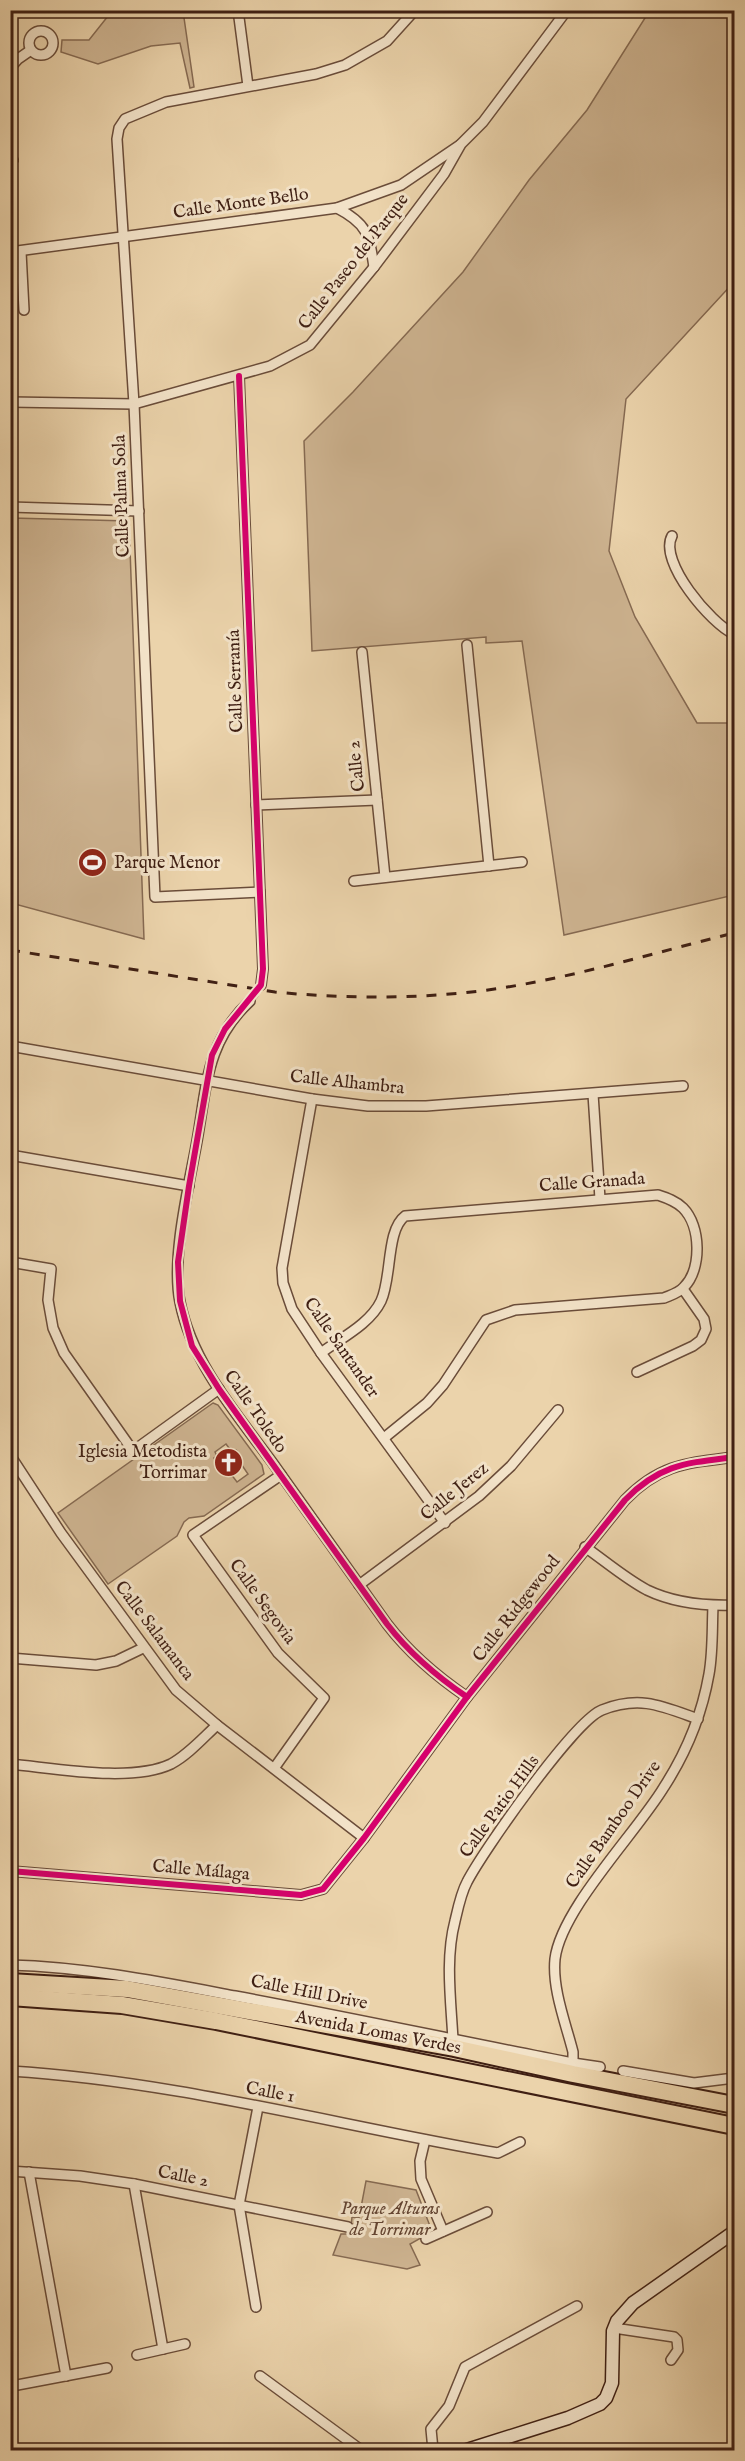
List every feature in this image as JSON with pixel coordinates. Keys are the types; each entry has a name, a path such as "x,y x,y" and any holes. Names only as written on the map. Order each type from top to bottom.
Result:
{"highway":[{"name":"Avenida Lomas Verdes","path":"10,1982 127,1989 454,2048 573,2074 735,2105"},
{"name":"Avenida Lomas Verdes","path":"10,1997 122,2005 216,2021 732,2126"}],"street":[{"path":"237,10 248,86 316,74 345,65 387,41 415,10"},
{"name":"Calle Paseo del Parque","path":"10,402 134,404 270,366 310,345 374,267 444,174 461,144 483,122 567,10"},
{"path":"10,68 31,50"},
{"name":"Calle Palma Sola","path":"248,86 166,102 125,119 119,128 117,147 134,404 155,897 260,892"},
{"name":"Calle Monte Bello","path":"10,252 337,208 401,185 461,144"},
{"path":"337,208 363,225 370,243 374,267"},
{"path":"21,252 24,309"},
{"name":"Calle Serranía","path":"239,376 263,969 261,985"},
{"path":"735,436 733,458 735,484"},
{"path":"10,507 139,511"},
{"path":"672,536 669,541 670,553 691,596 723,629 735,634"},
{"path":"467,645 489,866"},
{"name":"Calle 2","path":"362,652 385,877"},
{"path":"256,805 377,800"},
{"path":"354,881 522,862"},
{"name":"Calle Toledo","path":"250,1001 221,1035 212,1055 189,1186 178,1262 180,1301 192,1346 219,1389 409,1651 439,1678 467,1697"},
{"name":"Calle Alhambra","path":"10,1046 312,1099 368,1106 426,1106 683,1086"},
{"path":"593,1094 600,1199"},
{"name":"Calle Santander","path":"312,1099 282,1268 283,1283 292,1309 321,1353 445,1523"},
{"path":"10,1155 189,1186"},
{"name":"Calle Granada","path":"321,1353 374,1312 382,1300 395,1230 405,1216 658,1195 672,1200 683,1208 694,1228 696,1257 692,1276 683,1289"},
{"path":"10,1262 51,1269 48,1300 53,1328 64,1353 133,1451 219,1389"},
{"path":"384,1438 427,1403 443,1385 486,1320 514,1310 664,1298 683,1289 704,1319 706,1329 701,1340 637,1372"},
{"name":"Calle Jerez","path":"359,1585 479,1496 511,1466 558,1410"},
{"name":"Calle Salamanca","path":"10,1455 61,1533 143,1648 176,1690 217,1725 275,1767 364,1838"},
{"name":"Calle Ridgewood","path":"364,1838 467,1697 585,1547 642,1483 669,1468 735,1457"},
{"name":"Calle Segovia","path":"275,1767 324,1698 278,1653 193,1535 281,1475"},
{"path":"585,1547 647,1590 681,1601 713,1606 735,1605"},
{"name":"Calle Bamboo Drive","path":"573,2063 573,2052 556,1981 555,1958 564,1933 579,1904 664,1787 698,1719 709,1672 713,1606"},
{"path":"10,1658 96,1665 116,1661 143,1648"},
{"name":"Calle Patio Hills","path":"453,2040 449,1952 454,1922 466,1884 502,1827 579,1727 599,1711 620,1704 645,1702 698,1719"},
{"path":"10,1764 115,1773 140,1772 171,1763 217,1725"},
{"name":"Calle Málaga","path":"10,1871 301,1894 323,1889 364,1838"},
{"name":"Calle Hill Drive","path":"10,1965 164,1983 600,2067"},
{"path":"735,2060 735,2065"},
{"name":"Calle 1","path":"10,2071 70,2075 141,2085 498,2153 520,2142"},
{"path":"623,2071 694,2083 735,2078"},
{"path":"256,2307 239,2205 258,2107"},
{"path":"425,2140 420,2162 421,2179 443,2231"},
{"name":"Calle 2","path":"10,2171 80,2176 134,2184 348,2227"},
{"path":"29,2172 66,2376"},
{"path":"134,2184 163,2349"},
{"path":"426,2239 487,2212"},
{"path":"467,2451 568,2418 600,2404 606,2398 612,2383 614,2328 633,2303 735,2232"},
{"path":"433,2451 431,2429 449,2406 465,2367 577,2306"},
{"path":"614,2328 674,2337 677,2340 678,2350 671,2360"},
{"path":"137,2355 185,2344"},
{"path":"12,2386 107,2368"},
{"path":"260,2376 361,2451"}],"green space":[{"path":"650,10 734,11 734,282 626,399 609,551 635,617 697,723 734,723 734,895 564,935 522,641 486,643 486,637 312,651 304,441 353,392 463,272 529,180 587,110"},
{"path":"112,11 183,11 194,87 190,88 180,43 151,46 98,64 61,52 62,40 89,40"},
{"path":"11,518 129,521 144,939 11,903"},
{"path":"213,1403 218,1405 262,1465 264,1474 204,1516 189,1518 184,1522 177,1536 108,1584 58,1513","holes":["226,1444 232,1452 236,1450 240,1456 237,1458 248,1474 237,1482 224,1465 220,1467 214,1458 217,1456 215,1452"]},
{"name":"Parque Alturas de Torrimar","path":"366,2181 416,2190 430,2226 419,2231 421,2238 410,2244 420,2265 407,2269 333,2255 341,2234 350,2234 352,2217 359,2218"}],"tunnel":[{"path":"250,1001 261,985"}],"railway":[{"path":"10,950 275,992 345,997 391,997 462,993 531,983 734,933"}],"cycle path":[{"path":"239,376 263,969 261,985 225,1029 212,1055 178,1262 180,1301 192,1346 219,1389 387,1624 424,1664 467,1697"},
{"path":"10,1871 301,1895 323,1889 364,1838 467,1697 625,1500 662,1472 702,1461 734,1457"}],"place":[{"name":"Parque Menor","path":"93,863"},
{"name":"Iglesia Metodista Torrimar","path":"228,1462"}]}
